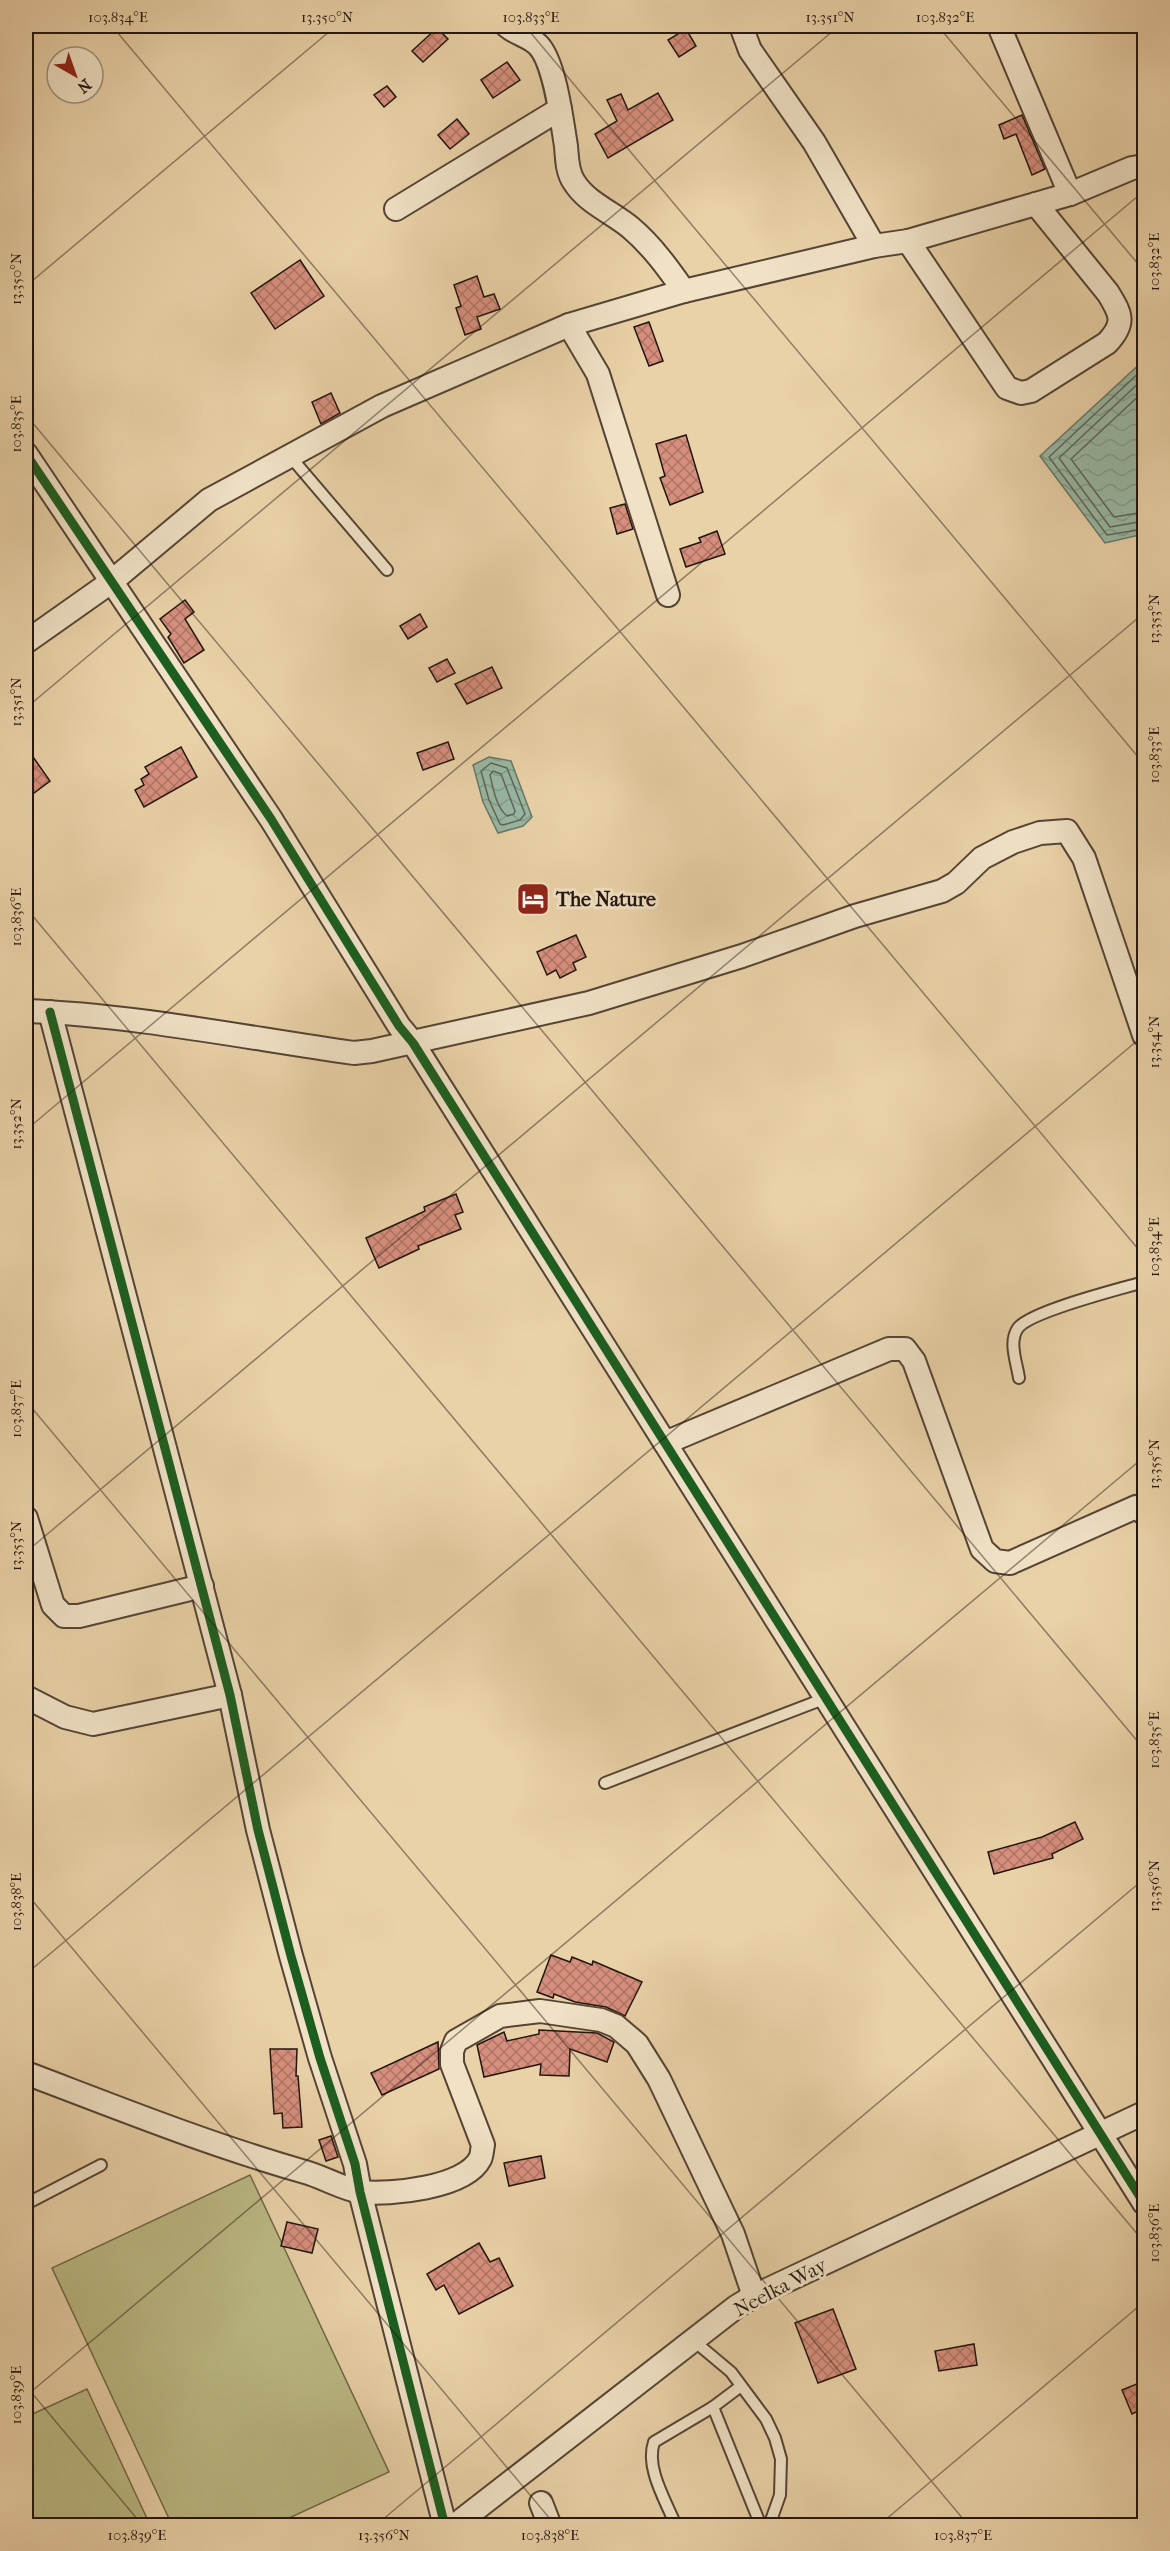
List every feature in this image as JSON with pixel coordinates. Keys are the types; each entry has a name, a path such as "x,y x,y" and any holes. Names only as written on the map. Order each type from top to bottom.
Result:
{"street":[{"path":"507,26 538,45 547,59 561,109 569,176 584,196 630,227 659,256 684,291"},
{"path":"741,26 750,50 814,142 874,246"},
{"path":"999,26 1070,194"},
{"path":"396,209 561,109"},
{"path":"26,642 111,582 209,500 382,406 569,325 684,291 874,246 908,241 1070,194 1144,165"},
{"path":"908,241 1007,388 1021,393 1031,391 1107,343 1117,332 1120,323 1118,309 1108,293 1036,204"},
{"path":"569,325 598,374 668,595"},
{"path":"26,454 271,819 399,1026 413,1043 1144,2203"},
{"path":"26,1011 50,1011 230,1034 354,1053 413,1043 589,1003 742,956 855,916 942,891 956,883 982,858 1012,842 1041,833 1067,831 1084,858 1144,1035"},
{"path":"50,1011 230,1695 258,1830 320,2058 355,2164 360,2192 445,2526"},
{"path":"665,1443 889,1349 905,1349 914,1361 982,1549 995,1561 1010,1563 1136,1507 1144,1513"},
{"path":"26,1518 53,1605 64,1616 79,1616 202,1587"},
{"path":"26,1697 65,1717 93,1724 230,1695"},
{"path":"26,2073 239,2153 317,2176 360,2192 410,2191 452,2180 472,2168 480,2158 483,2145 452,2064 452,2051 456,2041 466,2033 500,2016 540,2011 601,2020 616,2026 637,2044 659,2079 733,2234 754,2296"},
{"name":"Neelka Way","path":"454,2526 736,2307 754,2296 1144,2112"},
{"path":"541,2503 550,2526"}],"lane":[{"path":"289,455 387,570"},
{"path":"1019,1378 1013,1345 1017,1330 1026,1321 1144,1282"},
{"path":"605,1783 826,1698"},
{"path":"26,2204 101,2165"},
{"path":"693,2342 731,2372 766,2419 781,2459 780,2495 769,2526"},
{"path":"676,2526 652,2464 650,2453 654,2442 741,2386"},
{"path":"712,2406 761,2526"}],"shaded area":[{"path":"250,2175 389,2472 274,2525 172,2525 52,2268"},
{"path":"87,2389 150,2525 26,2525 26,2417"}],"water":[{"path":"1144,360 1144,534 1105,543 1040,456"},
{"path":"489,757 511,761 532,817 523,826 498,833 483,802 473,765"}],"building":[{"path":"437,28 448,39 423,62 412,51"},
{"path":"686,29 696,46 679,57 668,40"},
{"path":"507,62 520,80 493,98 481,80"},
{"path":"387,86 396,97 384,107 374,95"},
{"path":"658,93 673,120 608,158 595,134 617,121 607,100 621,94 628,110"},
{"path":"1022,115 1045,169 1032,175 1016,134 1004,139 999,125"},
{"path":"457,119 469,134 450,149 438,135"},
{"path":"300,260 324,296 275,329 251,293"},
{"path":"477,276 484,297 494,294 500,309 477,317 481,329 465,335 456,308 461,306 454,285"},
{"path":"649,322 663,361 649,366 634,327"},
{"path":"331,393 340,413 321,424 312,402"},
{"path":"686,435 703,492 670,505 660,478 665,476 656,444"},
{"path":"625,504 633,529 617,534 610,508"},
{"path":"717,531 725,554 686,567 680,549 701,542 699,538"},
{"path":"185,600 194,612 185,619 204,650 184,663 168,637 171,634 160,619"},
{"path":"420,614 427,627 408,639 400,626"},
{"path":"447,659 455,673 437,682 429,668"},
{"path":"492,667 502,688 467,704 455,684"},
{"path":"448,742 454,759 423,770 417,753"},
{"path":"26,747 50,781 26,799"},
{"path":"181,747 197,777 144,807 135,790 144,785 141,779 149,774 145,767"},
{"path":"576,935 586,957 573,963 576,970 560,978 556,970 547,975 537,952"},
{"path":"456,1194 463,1212 455,1215 461,1229 418,1246 419,1249 379,1268 366,1238 425,1211 424,1207"},
{"path":"1075,1822 1083,1839 1052,1854 1053,1858 994,1874 988,1852 1042,1837"},
{"path":"551,1955 570,1962 572,1957 592,1965 593,1961 642,1982 625,2016 606,2007 575,2002 554,1994 553,1998 537,1992"},
{"path":"539,2030 597,2033 614,2042 607,2062 570,2049 569,2076 540,2075 541,2064 484,2077 477,2045 504,2032 507,2041 539,2034"},
{"path":"438,2042 439,2069 382,2095 371,2073"},
{"path":"270,2049 297,2049 296,2076 298,2076 302,2127 283,2128 282,2113 274,2114"},
{"path":"331,2136 338,2157 326,2161 319,2140"},
{"path":"541,2156 545,2178 509,2186 504,2163"},
{"path":"287,2222 318,2229 312,2253 281,2246"},
{"path":"479,2243 490,2262 499,2258 513,2286 459,2314 444,2285 436,2290 427,2274"},
{"path":"833,2309 856,2369 818,2383 795,2323"},
{"path":"974,2344 977,2365 939,2371 935,2351"},
{"path":"1144,2381 1144,2408 1132,2414 1122,2390"}],"cycle path":[{"path":"26,454 271,819 399,1026 413,1043 1144,2203"},
{"path":"50,1012 230,1695 258,1830 320,2058 355,2164 360,2192 445,2526"}],"place":[{"name":"The Nature","path":"533,899"}]}
